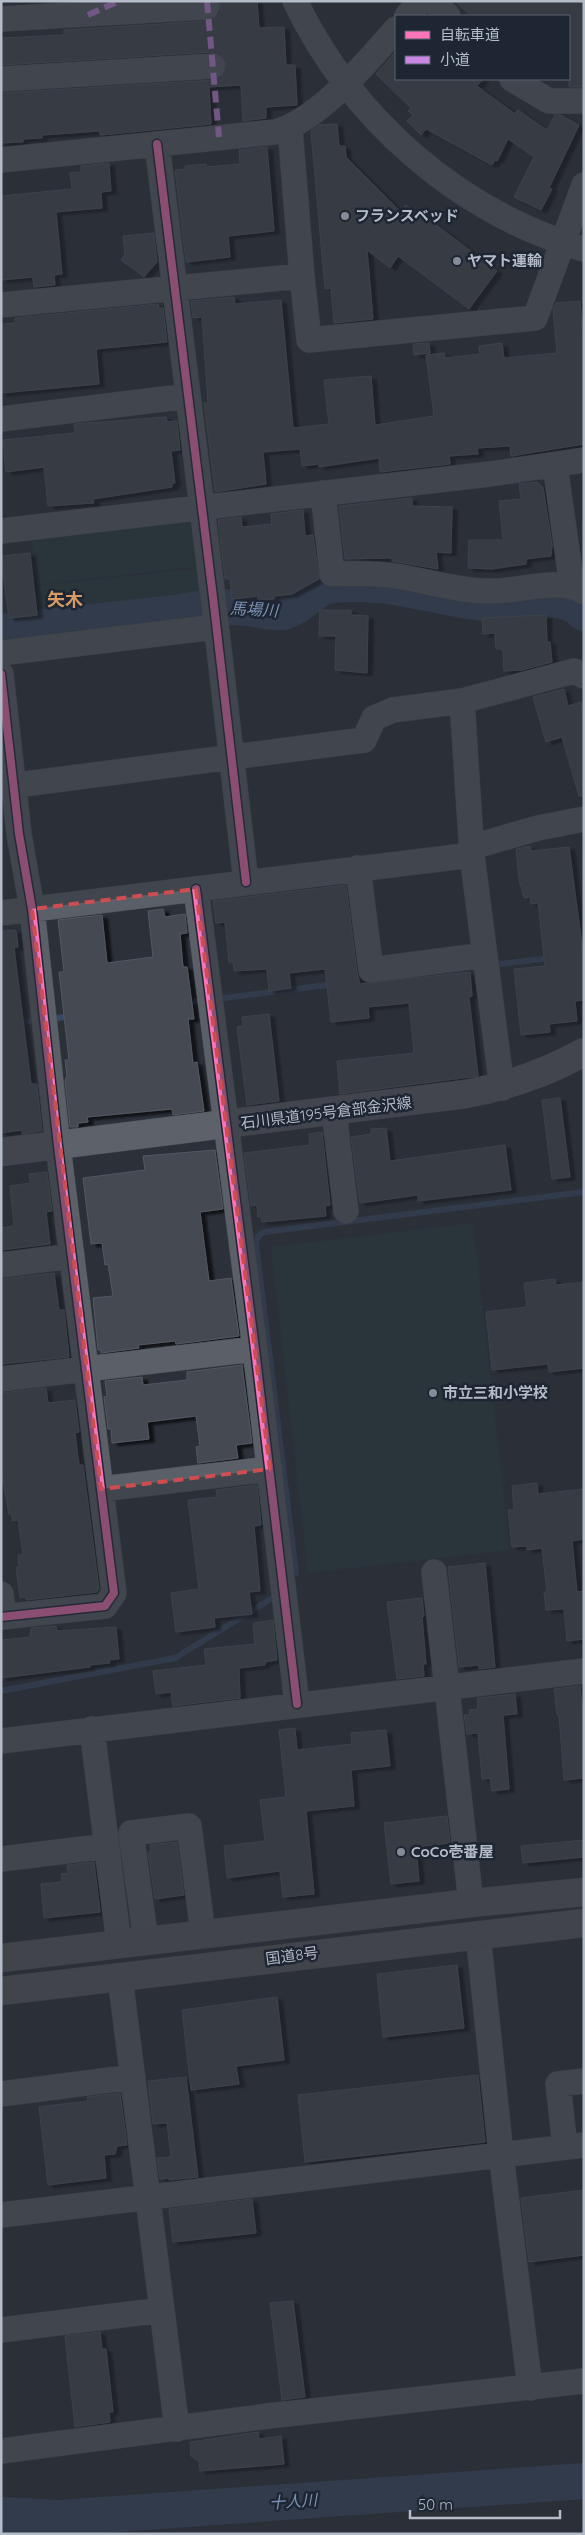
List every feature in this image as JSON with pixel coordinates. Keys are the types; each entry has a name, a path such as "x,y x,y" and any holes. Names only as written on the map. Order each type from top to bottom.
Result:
{"highway":[{"path":"1,1958 203,1933 584,1892"},
{"name":"国道8号","path":"1,1990 584,1923"}],"main road":[{"name":"石川県道195号倉部金沢線","path":"1,1152 227,1126 430,1100 502,1088 546,1071 584,1052"}],"street":[{"path":"295,1 324,55 344,84 390,134 442,178 490,209 574,246"},
{"path":"408,15 421,1"},
{"path":"433,1 447,15"},
{"path":"1,19 207,7"},
{"path":"1,160 275,132 290,128 344,84 395,30"},
{"path":"1,79 213,66"},
{"path":"514,80 549,102 584,101"},
{"path":"290,128 308,340 535,318 574,246 584,185"},
{"path":"157,144 246,882"},
{"path":"1,305 302,276"},
{"path":"1,418 188,396"},
{"path":"1,530 324,494 584,460"},
{"path":"324,494 332,574 366,573 385,575 492,592 544,586 578,589 555,465"},
{"path":"1,653 214,614"},
{"path":"7,786 364,740 374,718 393,710 462,701 574,671 584,676"},
{"path":"1,674 7,786 32,908 58,1146 114,1594 105,1606 2,1610"},
{"path":"462,701 472,851 502,1088"},
{"path":"1,913 358,868 472,851 538,828 584,819"},
{"path":"358,868 371,970 486,962"},
{"path":"196,888 285,1590 297,1704"},
{"path":"334,1112 346,1211"},
{"path":"1,1265 72,1256"},
{"path":"1,1379 255,1349"},
{"path":"101,1489 270,1469"},
{"path":"434,1572 470,1903"},
{"path":"1,1741 584,1671"},
{"path":"92,1729 119,1944"},
{"path":"146,1941 131,1833 189,1826 203,1933"},
{"path":"1,1859 107,1846"},
{"path":"478,1934 501,2154 530,2388"},
{"path":"120,1977 177,2429"},
{"path":"1,2094 133,2077"},
{"path":"1,2215 575,2146 558,2084 584,2081"},
{"path":"1,2330 162,2310"},
{"path":"1,2451 268,2416 584,2381"}],"highlighted area":[{"path":"196,889 270,1469 101,1489 32,909"}],"shaded area":[{"path":"187,517 197,525 201,566 37,585 31,535"},
{"path":"201,568 204,597 40,617 37,586"},
{"name":"市立三和小学校","path":"473,1223 510,1550 308,1573 271,1247"}],"building":[{"path":"220,1 257,1 259,28 284,27 286,65 295,65 297,105 266,107 266,118 243,121 241,85 209,87 211,124 100,135 100,131 42,135 42,138 23,139 23,142 1,143 1,93 214,80 221,78 227,66 225,58 212,52 2,65 1,38 64,35 64,30 208,21 220,14"},
{"path":"455,1 584,1 584,87 569,87 570,15 470,15"},
{"path":"395,52 395,80 482,80 477,86 515,114 518,110 547,130 555,115 560,115 579,125 549,188 552,189 541,210 514,197 534,157 508,139 497,161 495,160 492,165 426,129 421,135 407,121 413,115 408,111 411,108 376,74"},
{"path":"337,124 339,146 345,146 346,157 401,212 406,205 425,220 427,218 497,271 469,309 398,256 390,268 367,250 373,319 334,323 331,288 325,289 311,131 319,125"},
{"path":"267,147 274,231 228,236 230,257 186,262 175,170 185,169 185,166 206,164 206,167 240,164 239,150"},
{"path":"109,163 111,191 101,192 102,208 56,212 62,274 54,275 55,285 34,287 33,277 1,280 1,196 72,189 70,173 81,172 81,166"},
{"path":"154,233 157,262 144,277 121,260 125,254 123,236"},
{"path":"234,297 235,304 281,300 293,428 329,424 324,380 371,376 375,425 434,416 426,355 444,353 445,358 480,354 479,346 502,343 504,358 557,353 553,310 556,303 580,301 584,345 584,444 511,456 510,446 477,448 478,454 449,456 450,464 380,472 379,458 319,467 319,464 302,466 300,449 263,452 266,484 215,492 204,403 208,403 202,317 193,318 191,301"},
{"path":"158,304 159,308 163,308 167,342 96,349 99,384 1,393 1,324 15,323 15,318"},
{"path":"429,343 430,353 414,355 413,344"},
{"path":"166,417 167,422 177,421 180,450 171,451 175,483 172,484 172,487 93,499 94,503 48,506 44,467 6,472 3,440 75,433 74,424"},
{"path":"537,482 543,487 552,545 551,556 526,559 526,564 492,569 468,568 469,540 503,540 499,501 521,499 519,484"},
{"path":"412,498 412,506 452,507 451,553 436,552 438,569 392,561 392,558 345,559 339,506"},
{"path":"303,510 305,536 313,535 319,579 292,594 274,596 274,599 258,600 258,596 232,599 230,579 225,579 218,520 241,517 242,527 272,524 271,514"},
{"path":"30,553 37,615 9,618 1,556"},
{"path":"320,610 351,610 351,615 368,616 367,673 335,670 336,636 319,636"},
{"path":"546,615 547,642 550,642 552,662 522,670 504,671 503,652 501,649 496,649 495,633 483,634 482,618"},
{"path":"564,689 568,706 581,702 584,713 584,796 579,796 562,737 546,742 533,697"},
{"path":"530,846 531,851 569,847 584,961 584,1000 575,1001 577,1021 549,1024 550,1032 521,1035 514,969 545,966 538,903 531,904 530,897 524,898 519,879 516,849"},
{"path":"346,885 360,984 470,972 472,996 469,997 478,1076 340,1094 337,1061 414,1053 409,1003 368,1007 369,1018 331,1022 325,969 289,973 291,988 269,991 267,969 234,971 233,962 229,962 225,922 216,923 213,901"},
{"path":"163,909 165,917 185,914 187,933 180,934 183,967 187,967 194,1019 188,1019 193,1063 197,1062 204,1111 173,1115 172,1109 87,1117 88,1122 78,1123 78,1127 70,1127 65,1080 67,1076 65,1060 69,1060 59,972 64,972 58,920 102,915 107,963 153,957 148,911"},
{"path":"16,930 18,947 14,948 31,1084 37,1084 42,1131 22,1134 22,1130 1,1133 1,931"},
{"path":"269,1014 279,1101 247,1105 237,1027 243,1026 242,1017"},
{"path":"560,1098 570,1177 552,1179 542,1100"},
{"path":"386,1128 390,1161 505,1145 511,1190 418,1201 418,1195 360,1203 351,1137 371,1134 371,1129"},
{"path":"322,1132 330,1205 325,1206 326,1216 262,1222 261,1217 258,1217 257,1205 251,1206 244,1153 310,1145 309,1134"},
{"path":"215,1150 223,1209 200,1212 209,1281 231,1278 239,1336 176,1344 175,1341 138,1345 139,1348 101,1353 101,1350 98,1350 93,1298 113,1296 108,1264 105,1265 102,1243 91,1244 83,1178 145,1170 143,1156"},
{"path":"47,1172 52,1211 46,1212 50,1244 1,1250 1,1228 14,1226 10,1186 30,1183 29,1174"},
{"path":"54,1273 59,1310 64,1310 69,1357 1,1364 1,1279"},
{"path":"555,1279 556,1285 584,1282 584,1368 549,1372 548,1364 492,1370 486,1312 527,1307 524,1283"},
{"path":"242,1365 252,1443 236,1445 238,1458 198,1463 196,1447 200,1446 196,1416 147,1422 149,1439 112,1443 111,1429 108,1429 104,1397 107,1396 105,1381 142,1377 143,1385 187,1380 187,1372"},
{"path":"46,1388 48,1403 75,1400 79,1432 75,1433 79,1465 83,1465 99,1589 97,1592 26,1600 26,1597 20,1598 16,1567 19,1567 18,1555 23,1555 18,1520 12,1521 12,1514 9,1514 1,1470 1,1393"},
{"path":"537,1483 538,1494 584,1489 584,1539 572,1541 577,1592 584,1591 584,1639 567,1641 564,1609 546,1610 544,1592 547,1592 542,1548 527,1550 527,1546 512,1547 508,1510 514,1510 512,1486"},
{"path":"257,1485 261,1525 254,1526 260,1591 249,1592 252,1614 214,1618 215,1627 176,1632 171,1593 199,1589 188,1500 217,1497 216,1490"},
{"path":"485,1563 495,1667 479,1669 479,1665 459,1667 448,1567"},
{"path":"422,1598 426,1664 423,1664 424,1676 397,1679 387,1602"},
{"path":"273,1620 277,1660 265,1662 265,1665 239,1668 240,1698 173,1706 171,1692 156,1694 153,1671 206,1665 204,1649 255,1644 253,1623"},
{"path":"56,1626 57,1631 116,1627 119,1659 109,1660 110,1663 89,1665 90,1667 1,1678 1,1640 30,1637 31,1628"},
{"path":"580,1686 584,1725 584,1778 564,1780 559,1715 557,1715 554,1689"},
{"path":"515,1694 517,1714 503,1715 509,1789 492,1791 490,1778 482,1779 478,1733 467,1734 464,1715 470,1715 469,1710 478,1709 477,1698"},
{"path":"295,1728 297,1750 352,1744 351,1733 386,1730 390,1766 351,1770 354,1806 306,1811 314,1894 283,1897 280,1871 227,1878 224,1846 265,1841 260,1800 286,1797 279,1730"},
{"path":"447,1816 450,1843 416,1847 419,1881 391,1884 384,1823"},
{"path":"584,1840 584,1857 523,1863 521,1846"},
{"path":"177,1842 184,1895 155,1899 148,1852 151,1852 150,1845"},
{"path":"94,1862 100,1912 44,1918 41,1884 62,1882 61,1874 68,1873 67,1865"},
{"path":"457,1965 464,2028 383,2037 377,1974"},
{"path":"277,1997 284,2060 236,2066 239,2084 191,2090 182,2010"},
{"path":"478,2075 485,2142 305,2162 298,2095"},
{"path":"186,2077 198,2177 160,2179 157,2158 171,2157 167,2123 153,2124 148,2081"},
{"path":"120,2093 127,2145 117,2146 115,2154 104,2155 106,2178 48,2185 39,2107 88,2101 87,2097"},
{"path":"584,2190 584,2255 529,2262 521,2198"},
{"path":"252,2199 256,2233 173,2242 169,2209"},
{"path":"293,2301 305,2397 282,2400 270,2303"},
{"path":"100,2332 102,2349 106,2349 113,2412 109,2412 110,2422 75,2427 65,2336"},
{"path":"258,2432 259,2439 281,2436 284,2464 200,2471 199,2462 191,2456 190,2442"}],"waterway":[{"name":"馬場川","path":"1,632 211,608 239,607 283,612 294,608 322,588 347,584 390,586 494,604 542,600 564,601 584,613"},
{"path":"491,965 551,958"},
{"path":"216,999 335,984"},
{"path":"184,1003 206,1000"},
{"path":"50,1019 72,1016"},
{"path":"15,1023 40,1020"},
{"path":"296,1573 256,1244 258,1236 264,1232 584,1192"},
{"path":"1,1691 175,1658 279,1594"},
{"name":"十人川","path":"1,2515 59,2518 584,2481"}],"marked path":[{"path":"88,15 119,1"},
{"path":"207,1 219,137"}],"cycle path":[{"path":"157,144 246,882"},
{"path":"1,674 19,834 32,909 58,1146 114,1593 105,1606 1,1617"},
{"path":"196,889 255,1349 297,1704"}],"place":[{"name":"フランスベッド","path":"345,216"},
{"name":"ヤマト運輸","path":"457,261"},
{"name":"市立三和小学校","path":"433,1393"},
{"name":"CoCo壱番屋","path":"401,1852"}],"district":[{"name":"矢木","path":"65,600"}]}
